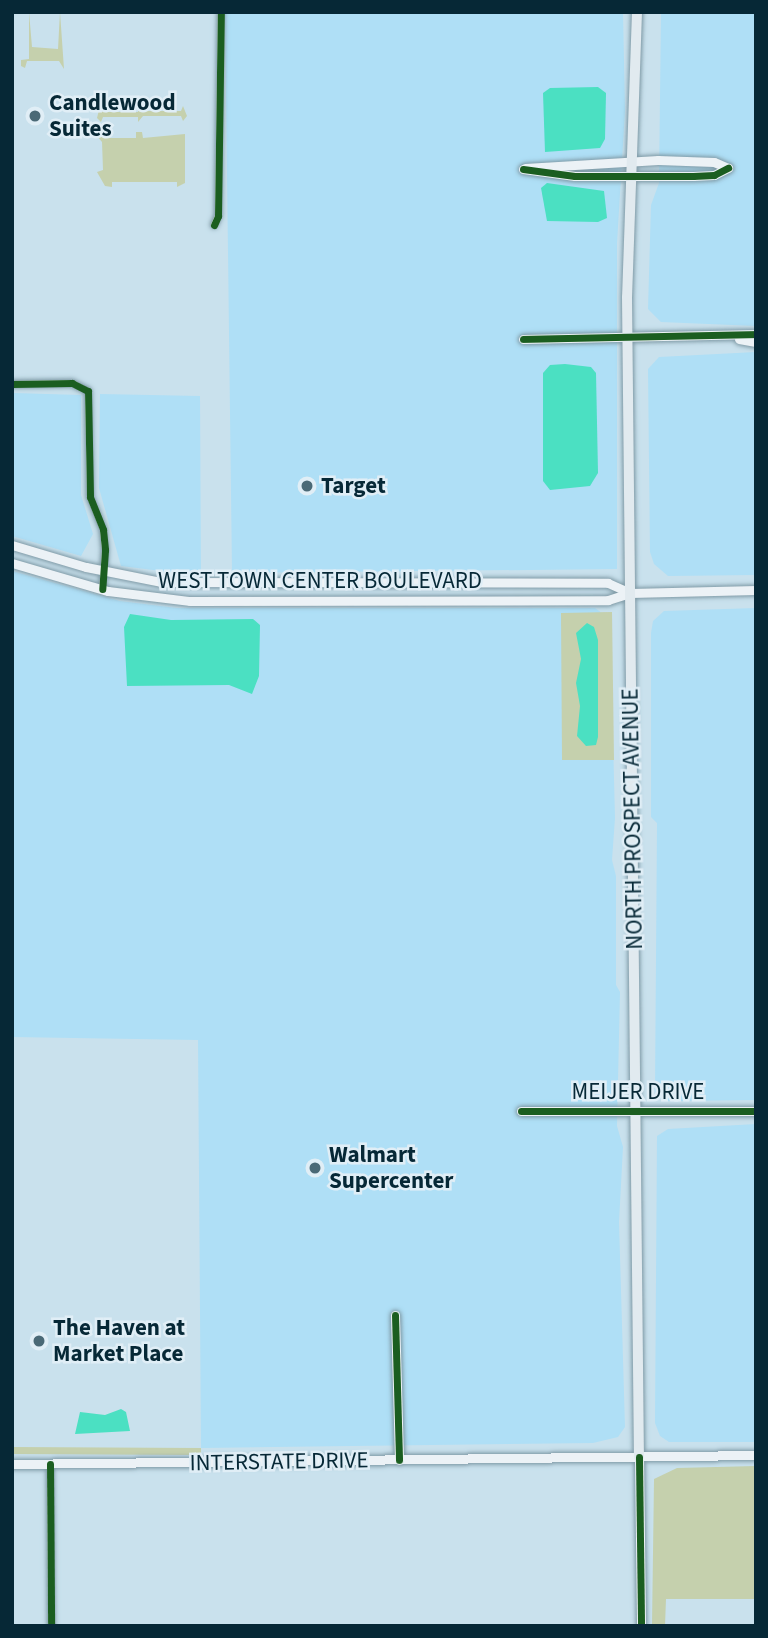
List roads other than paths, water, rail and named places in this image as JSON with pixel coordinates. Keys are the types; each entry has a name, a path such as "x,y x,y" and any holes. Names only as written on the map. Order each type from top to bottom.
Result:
{"main road":[{"name":"NORTH PROSPECT AVENUE","path":"637,12 628,339 641,1626"},
{"path":"634,161 714,162 728,168 714,175 634,176 575,176 523,169 634,161"},
{"path":"523,339 727,337 756,334"},
{"path":"727,337 756,341"},
{"name":"WEST TOWN CENTER BOULEVARD","path":"12,545 102,571 191,583 608,583 630,593"},
{"name":"WEST TOWN CENTER BOULEVARD","path":"12,563 102,589 190,601 608,600 630,593 756,590"},
{"name":"MEIJER DRIVE","path":"521,1111 756,1111"},
{"path":"395,1315 399,1460"},
{"name":"INTERSTATE DRIVE","path":"12,1464 756,1455"}],"street":[{"path":"214,225 218,216 221,12"},
{"path":"12,384 72,383 88,391 90,497 103,530 102,589"},
{"path":"50,1464 51,1626"}],"place":[{"name":"Candlewood Suites","path":"35,116"},
{"name":"Target","path":"307,486"},
{"name":"Walmart Supercenter","path":"315,1168"},
{"name":"The Haven at Market Place","path":"39,1341"}]}
